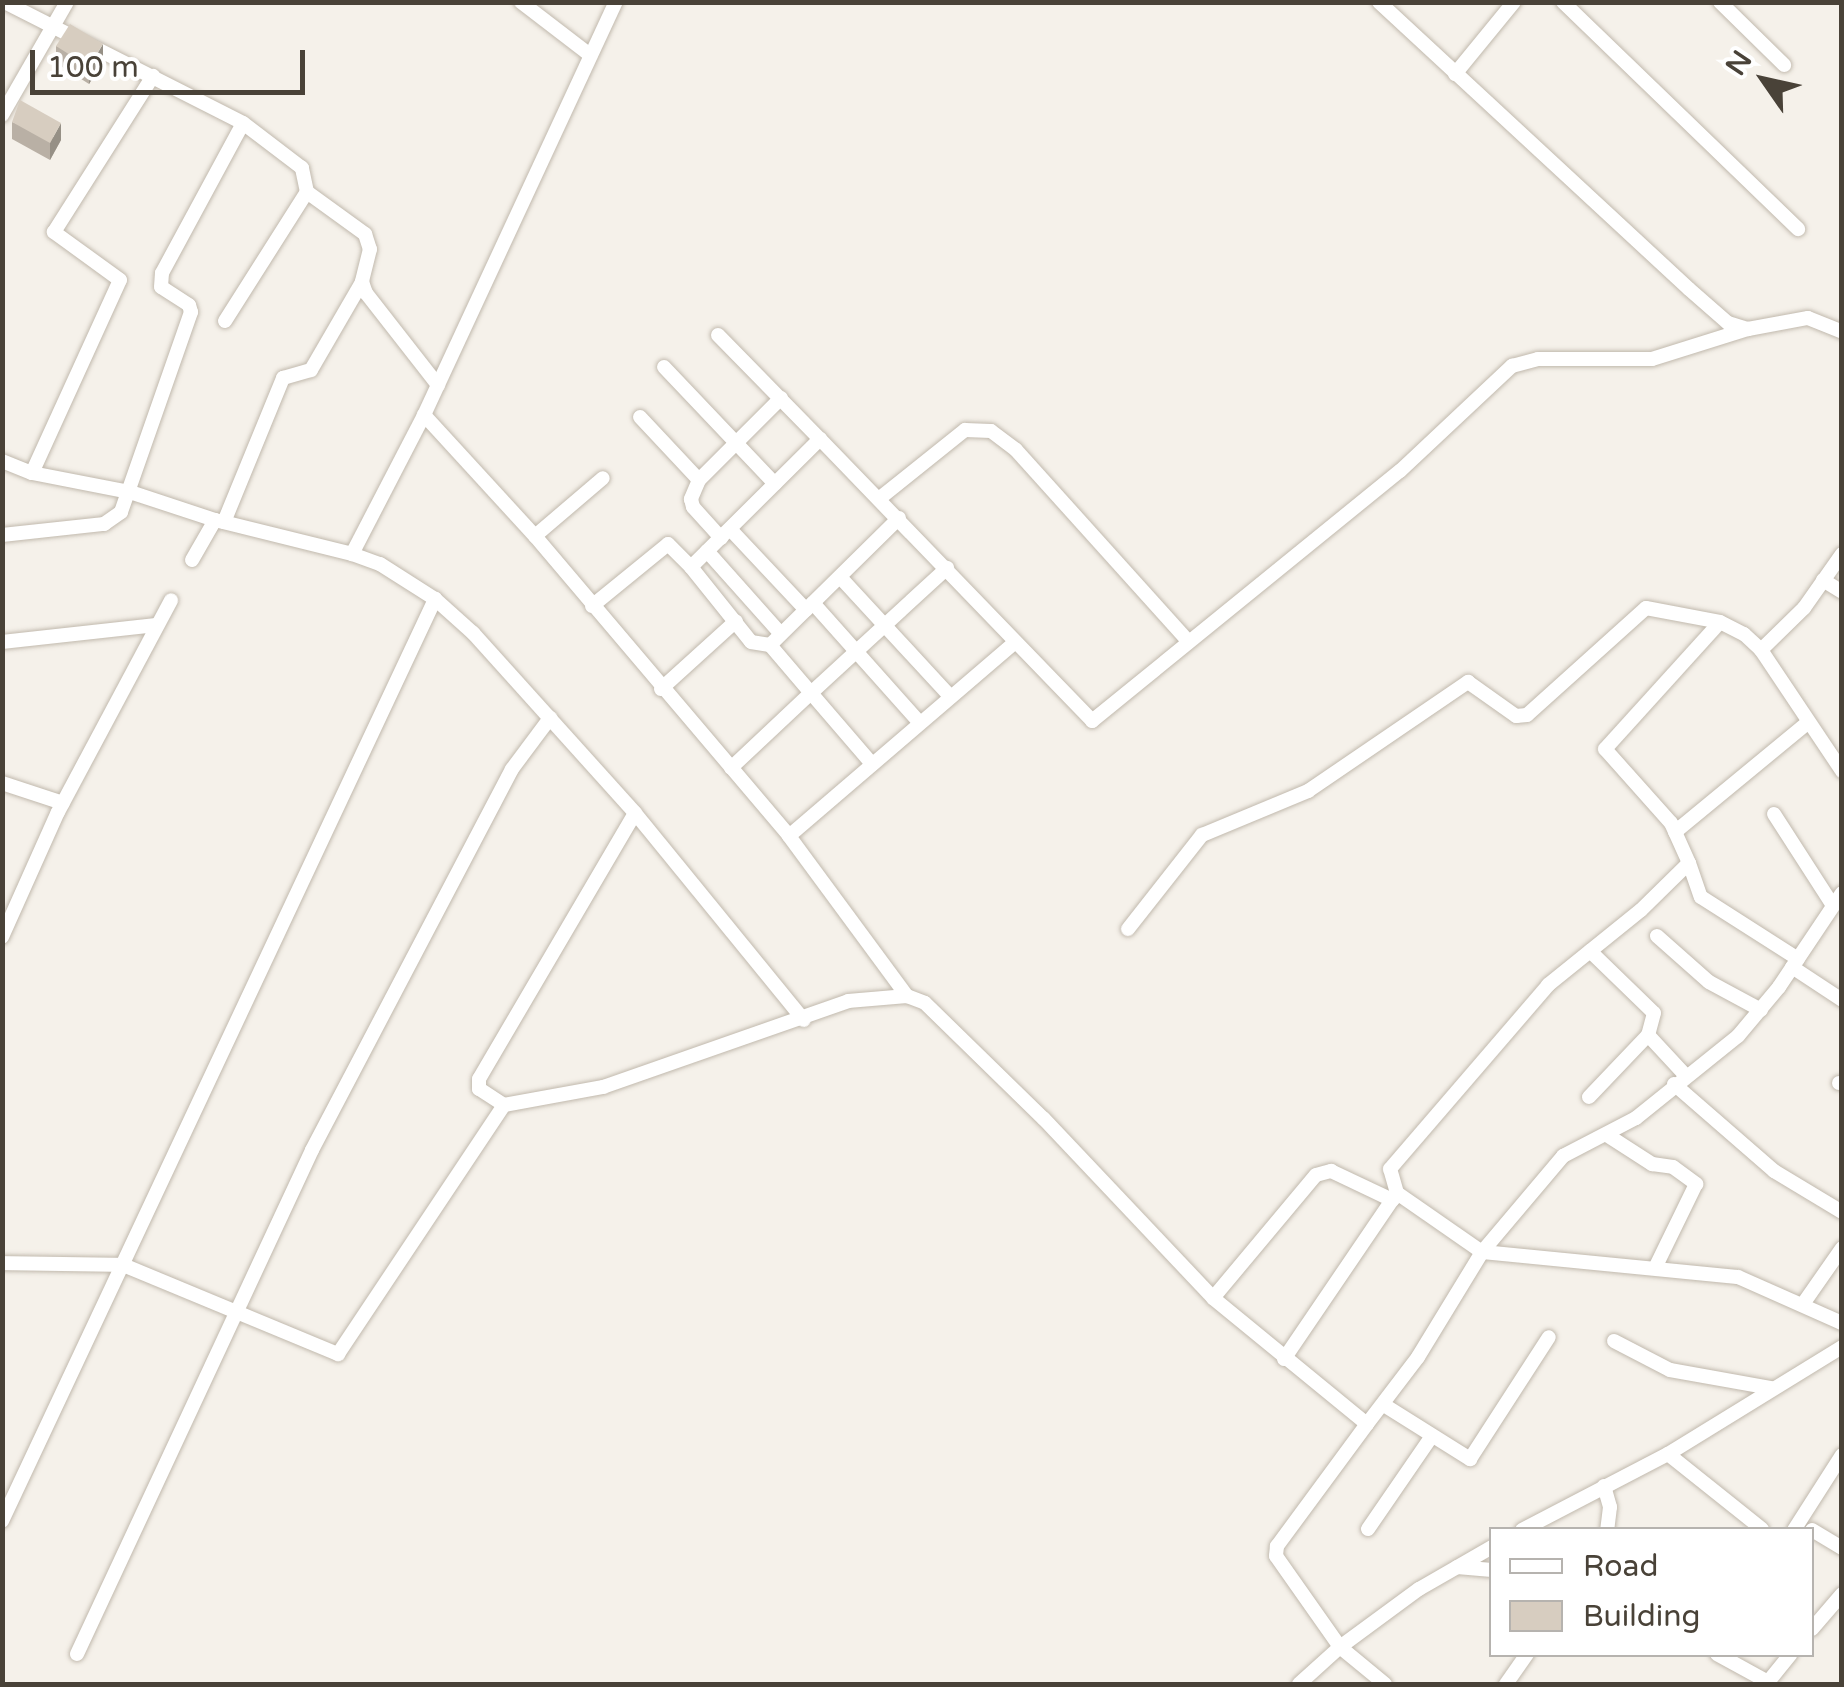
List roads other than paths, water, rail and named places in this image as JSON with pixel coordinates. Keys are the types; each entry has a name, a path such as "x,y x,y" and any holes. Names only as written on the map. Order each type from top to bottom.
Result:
{"street":[{"path":"4,2 243,122 302,168 307,192 370,240 362,282 311,370 283,378 219,521 192,560"},
{"path":"2,115 67,2"},
{"path":"521,2 590,55"},
{"path":"352,554 424,415 616,2"},
{"path":"1379,2 1689,288 1728,322 1748,330"},
{"path":"1455,74 1514,2"},
{"path":"1563,2 1798,229"},
{"path":"1720,2 1784,65"},
{"path":"32,473 120,280 54,232 153,76"},
{"path":"2,535 115,520 130,492 191,312 189,305 161,287 162,273 243,122"},
{"path":"226,321 307,192"},
{"path":"362,282 372,305 438,384"},
{"path":"718,335 947,568 1013,644 1092,721 1400,471 1512,366 1538,359 1652,359 1748,330 1808,318 1842,332"},
{"path":"664,367 775,484"},
{"path":"781,398 699,480 691,498 693,507 809,606 856,651 919,722"},
{"path":"424,415 536,536 789,836 907,996"},
{"path":"640,417 699,480"},
{"path":"880,498 965,430 991,431 1016,450 1188,641"},
{"path":"691,567 820,439"},
{"path":"2,461 32,473 130,492 219,521 352,554 380,564 435,599 635,813 804,1020"},
{"path":"536,536 602,478"},
{"path":"592,606 668,544 751,642 776,639 899,518"},
{"path":"707,551 776,639 811,693 872,764"},
{"path":"1761,650 1804,608 1842,554"},
{"path":"731,768 947,568"},
{"path":"840,577 949,695"},
{"path":"1824,580 1842,592"},
{"path":"2,1521 435,599"},
{"path":"2,937 63,803 170,600"},
{"path":"1128,929 1202,834 1308,791 1468,682 1516,716 1528,714 1646,608 1720,622 1761,650 1842,772"},
{"path":"662,688 736,621"},
{"path":"1720,622 1605,749 1675,832 1700,897 1842,1000"},
{"path":"2,642 156,625"},
{"path":"789,836 1013,644"},
{"path":"77,1654 237,1310 392,992 512,769 550,718"},
{"path":"1675,832 1807,722"},
{"path":"2,783 63,803"},
{"path":"635,813 479,1079 479,1089 504,1106 602,1087 804,1020 848,1001 907,996 924,1003 1044,1119 1213,1298 1367,1424"},
{"path":"1386,1684 1340,1646 1276,1556 1277,1546 1384,1405 1482,1252 1563,1156 1636,1118 1738,1036 1795,963 1837,898 1774,814"},
{"path":"1284,1359 1395,1196 1390,1169 1548,985 1689,863"},
{"path":"1657,936 1710,982 1760,1010"},
{"path":"1589,1097 1648,1035 1654,1013 1590,951"},
{"path":"1648,1035 1680,1080 1774,1171 1842,1212"},
{"path":"2,1263 122,1265 338,1354 504,1106"},
{"path":"1608,1135 1657,1167 1673,1167 1696,1184 1656,1266"},
{"path":"1213,1298 1316,1175 1331,1171 1395,1196 1482,1252 1738,1277 1842,1323"},
{"path":"1803,1304 1842,1248"},
{"path":"1384,1405 1466,1458 1473,1456 1549,1337"},
{"path":"1614,1340 1670,1370 1771,1388"},
{"path":"1528,1527 1668,1454 1842,1346"},
{"path":"1368,1529 1432,1436"},
{"path":"1668,1454 1759,1527"},
{"path":"1804,1527 1842,1456"},
{"path":"1604,1486 1610,1507 1607,1527"},
{"path":"1814,1534 1842,1548"},
{"path":"1299,1684 1340,1646 1489,1548"},
{"path":"1456,1568 1489,1570"},
{"path":"1814,1628 1842,1594"},
{"path":"1506,1684 1524,1657"},
{"path":"1722,1657 1769,1684 1789,1657"}]}
